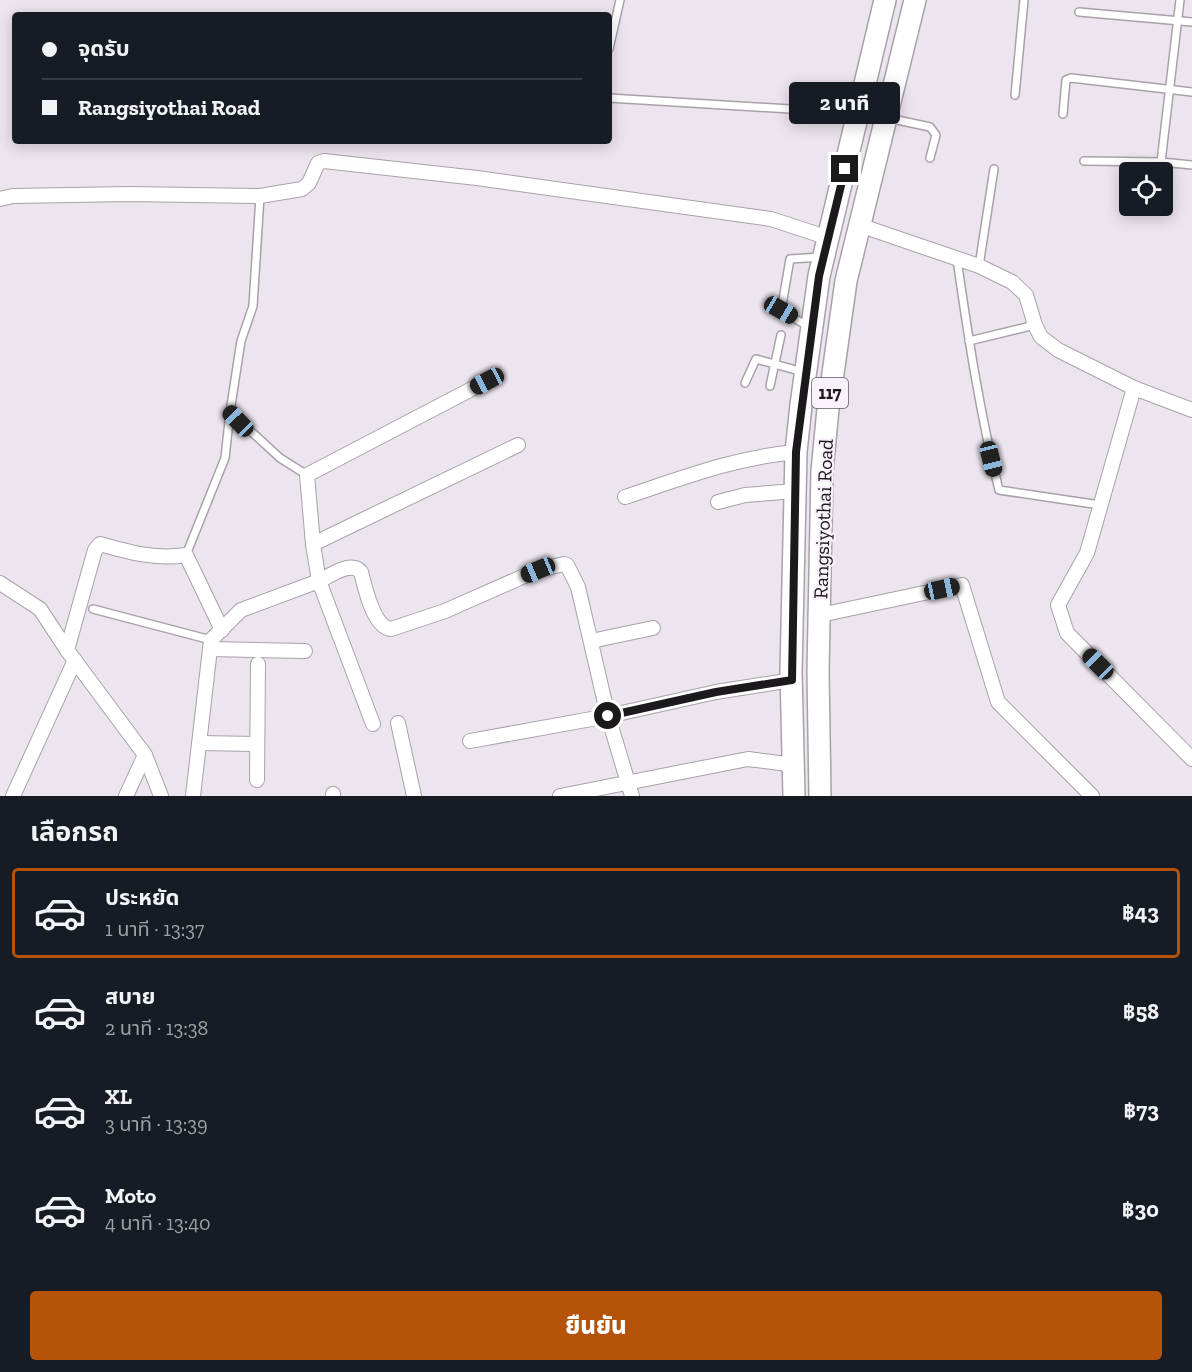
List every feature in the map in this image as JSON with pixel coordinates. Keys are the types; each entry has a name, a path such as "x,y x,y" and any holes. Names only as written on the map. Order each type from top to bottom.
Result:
{"main road":[{"name":"Rangsiyothai Road","path":"794,796 792,676 796,452 819,276 885,0"},
{"name":"Rangsiyothai Road","path":"820,796 818,672 822,471 828,409 846,281 915,0"},
{"path":"792,676 818,672"}],"street":[{"path":"0,199 13,196 129,194 260,196 302,189 309,183 316,164 324,161 458,175 771,219 827,247"},
{"path":"859,225 979,266 1012,282 1026,295 1041,337 1058,350 1134,388 1192,410"},
{"path":"373,723 319,581 307,475 487,381"},
{"path":"1134,388 1087,553 1058,605 1067,633 1192,759"},
{"path":"313,544 518,445"},
{"path":"625,496 723,465 766,454 796,452"},
{"path":"718,502 745,495 795,491"},
{"path":"13,796 71,655 95,550 100,544 141,555 186,555 222,630"},
{"path":"193,796 210,645 242,610 319,581 351,566 361,572 371,607 381,624 391,629 446,612 538,570 567,565 578,587 608,716 630,790"},
{"path":"0,583 40,609 145,755 161,796"},
{"path":"820,615 962,585 998,702 1092,796"},
{"path":"591,641 653,628"},
{"path":"210,645 305,651"},
{"path":"257,780 258,664"},
{"path":"470,741 608,716 792,676"},
{"path":"398,723 414,796"},
{"path":"200,743 257,744"},
{"path":"126,796 145,755"},
{"path":"560,796 630,790 748,759 795,765"}],"lane":[{"path":"612,36 620,0"},
{"path":"1015,95 1024,0"},
{"path":"1084,161 1161,162 1179,0"},
{"path":"1079,12 1192,22"},
{"path":"1063,114 1066,81 1071,78 1192,92"},
{"path":"612,98 839,112 860,101"},
{"path":"886,117 930,127 936,135 930,158"},
{"path":"1173,163 1192,165"},
{"path":"979,266 994,170"},
{"path":"186,555 225,458 241,341 253,306 260,196"},
{"path":"812,328 781,310 788,269 790,259 827,247"},
{"path":"957,259 969,341 999,490 1100,505"},
{"path":"969,341 1035,325"},
{"path":"770,386 781,335"},
{"path":"745,383 756,359 806,373"},
{"path":"230,412 280,458 307,475"},
{"path":"93,609 210,645"}],"route":[{"path":"608,716 716,692 792,680 796,452 819,276 845,169"}]}
